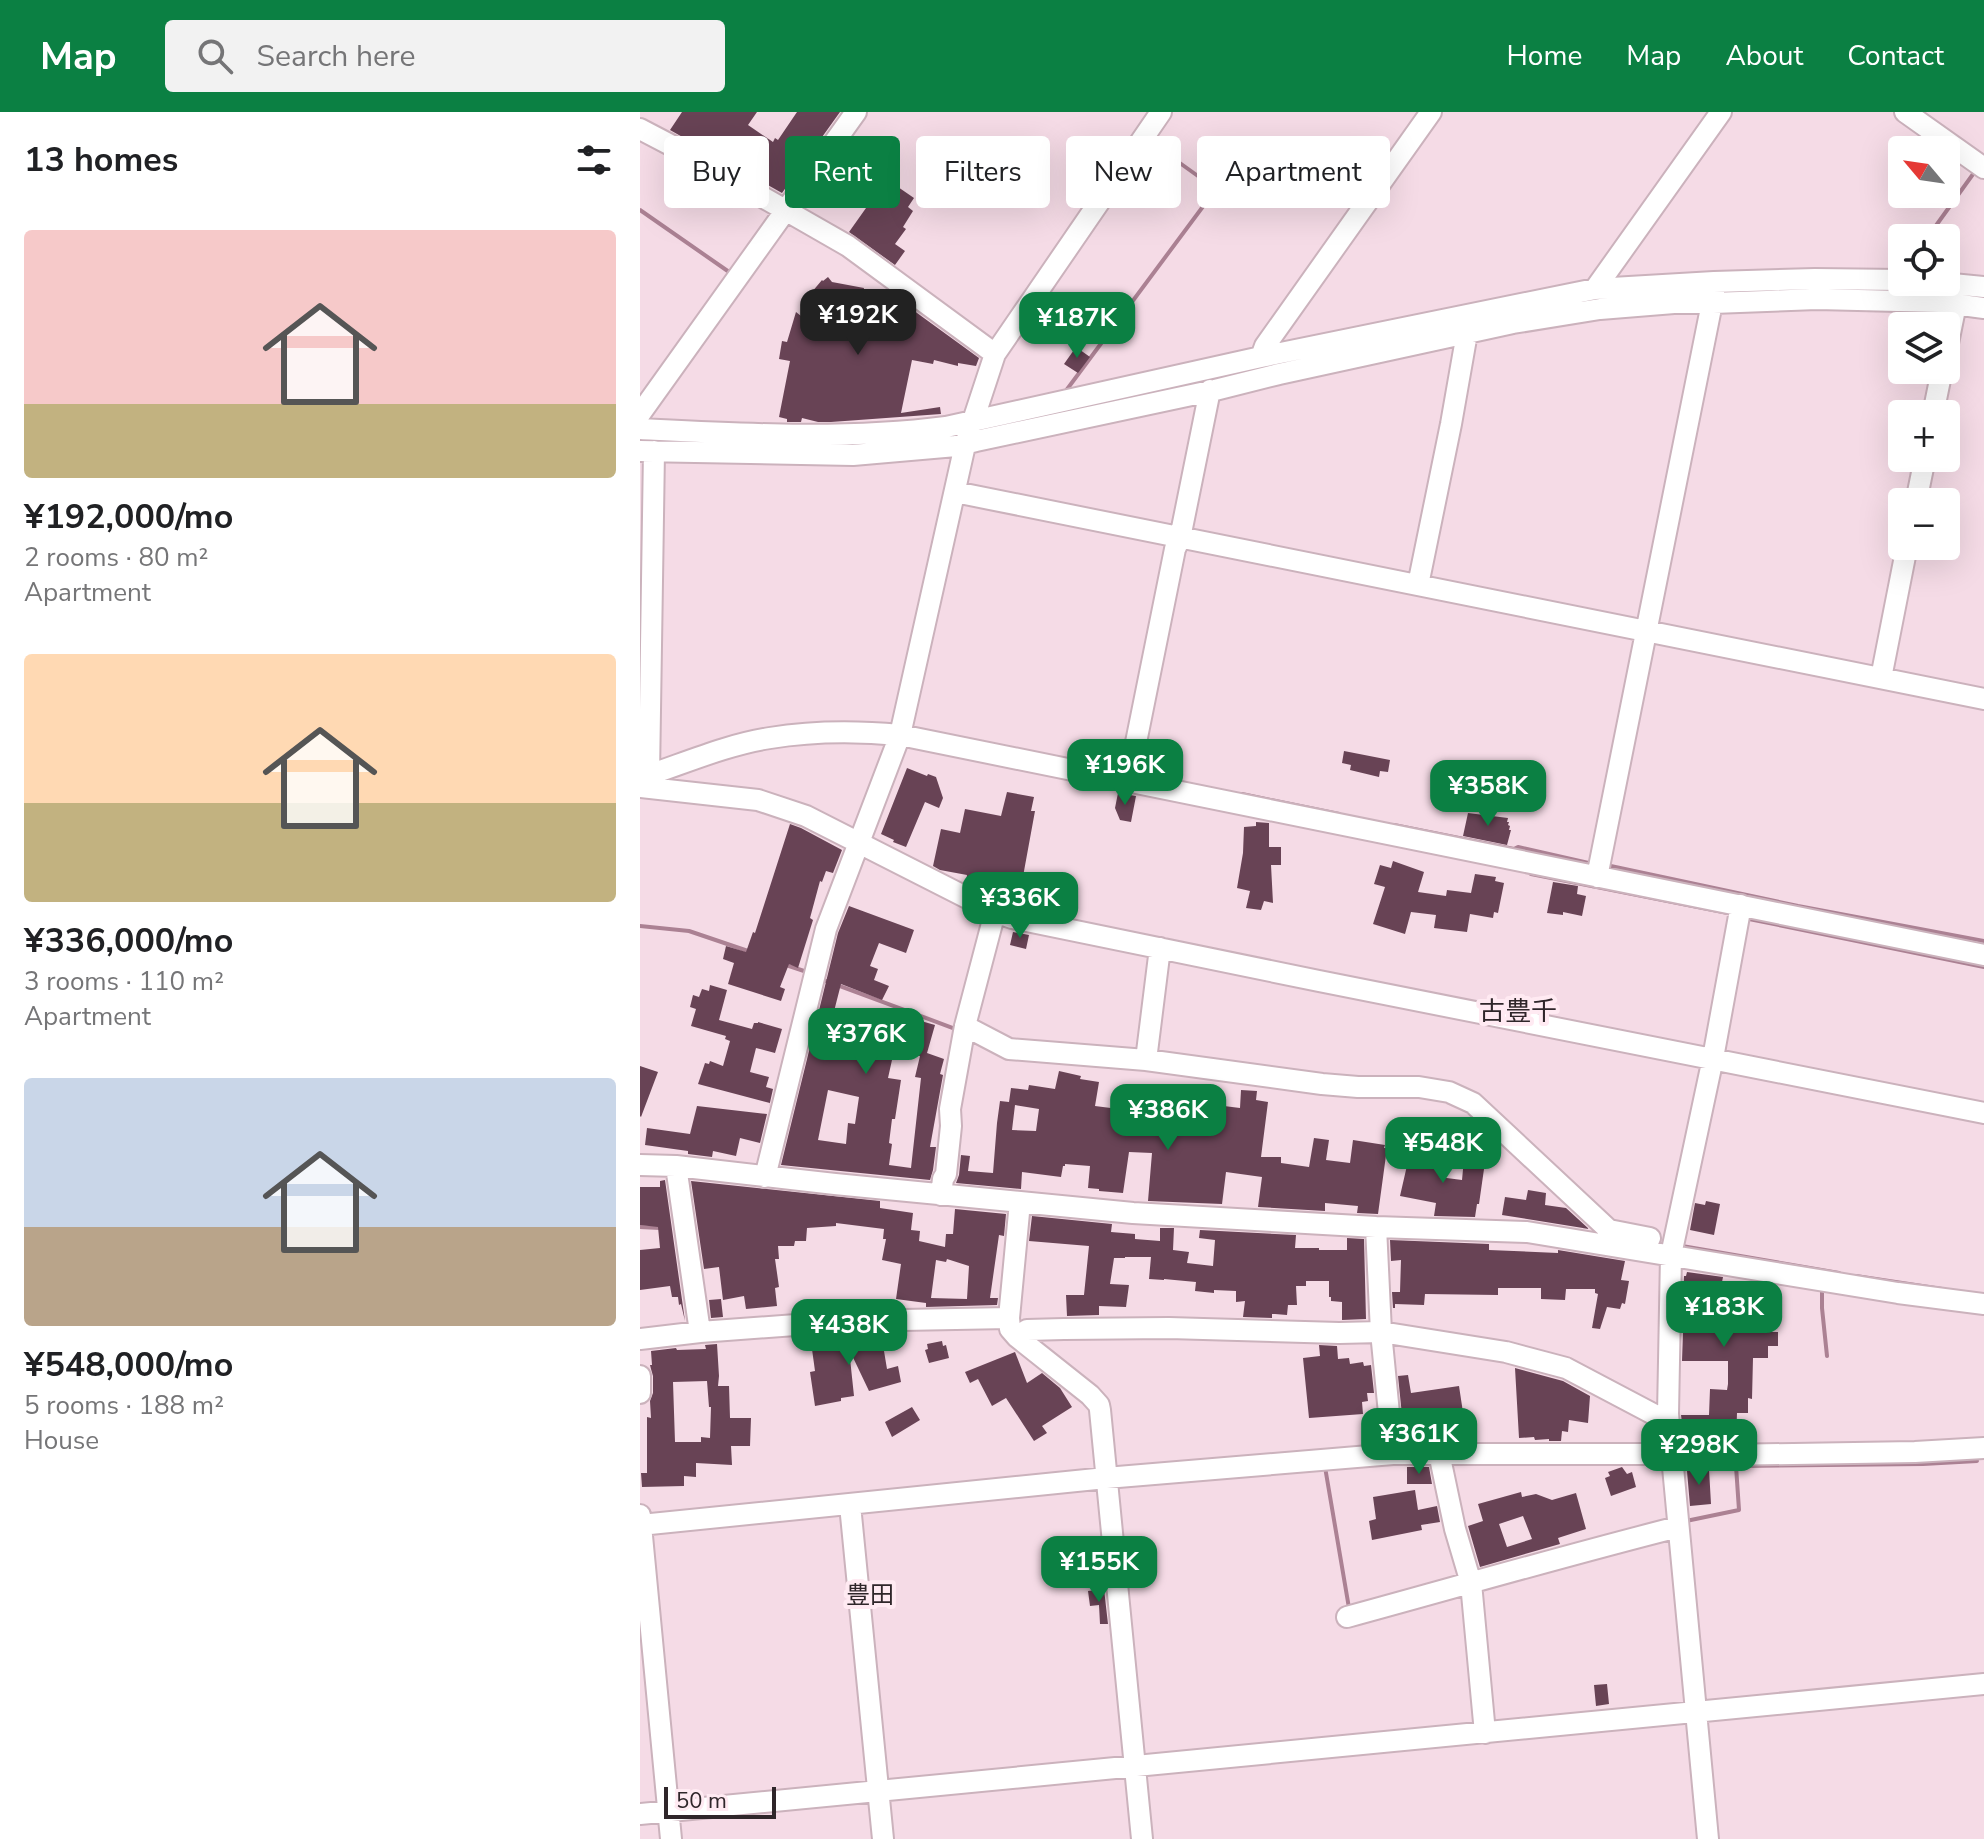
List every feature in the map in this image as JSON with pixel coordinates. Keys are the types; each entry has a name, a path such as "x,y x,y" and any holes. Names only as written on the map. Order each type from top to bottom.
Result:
{"street":[{"path":"640,414 856,112"},
{"path":"765,1177 826,929 900,735 969,433 995,354 1161,112"},
{"path":"1261,357 1265,346 1431,112"},
{"path":"1595,289 1721,112"},
{"path":"1905,112 1984,168"},
{"path":"640,129 848,246 995,354"},
{"path":"643,779 647,451 853,455 907,452 1261,357 1520,312 1635,305 1714,293 1888,281"},
{"path":"1960,285 1984,287"},
{"path":"640,429 854,435 913,431 969,433 976,441 1467,333 1520,312 1595,289 1906,300 1984,308"},
{"path":"1597,877 1714,293"},
{"path":"1954,312 1956,304"},
{"path":"1418,585 1467,333"},
{"path":"1128,782 1210,390"},
{"path":"955,492 1984,699"},
{"path":"1881,678 1904,560"},
{"path":"643,779 704,755 770,738 848,732 900,735 1984,955"},
{"path":"643,779 758,800 806,816 1012,918 1984,1113"},
{"path":"1708,1839 1668,1414 1672,1248 1713,1058 1741,905"},
{"path":"941,1195 946,1174 950,1109 965,1026 995,912"},
{"path":"1146,1060 1160,948"},
{"path":"965,1026 1009,1049 1146,1060 1322,1084 1419,1087 1449,1092 1473,1103 1609,1230 1672,1248 1898,1293 1984,1304"},
{"path":"640,1165 676,1166 1133,1213 1527,1232 1672,1248"},
{"path":"676,1166 700,1332"},
{"path":"1012,1328 1020,1202"},
{"path":"1376,1227 1381,1332 1393,1454"},
{"path":"640,1339 849,1321 1027,1330 1169,1328 1381,1332 1506,1352 1566,1368 1657,1416 1668,1414"},
{"path":"1012,1328 1099,1405 1142,1839"},
{"path":"640,1376 640,1393"},
{"path":"640,1525 1106,1478 1393,1454 1671,1449 1722,1455 1902,1453 1984,1448"},
{"path":"1439,1453 1455,1529 1471,1583 1485,1733"},
{"path":"850,1505 883,1839"},
{"path":"640,1515 671,1839"},
{"path":"1347,1617 1678,1527"},
{"path":"640,1814 1984,1684"}],"building":[{"path":"682,112 757,112 748,125 764,136 681,136 670,130"},
{"path":"797,112 840,112 823,136 785,136 785,189 782,193 769,186 769,139 778,140"},
{"path":"900,188 914,198 908,207 913,211 903,227 906,229 895,244 905,251 895,265 849,232 866,208 900,208"},
{"path":"828,277 832,282 864,288 857,327 884,289 979,358 976,366 912,360 901,413 940,407 941,414 831,422 802,418 801,422 787,422 787,419 779,417 790,361 779,359 782,341 787,342 796,312 801,316 806,299"},
{"path":"1076,347 1090,357 1078,373 1064,364"},
{"path":"1344,751 1390,760 1388,772 1380,771 1379,777 1350,770 1351,765 1342,763"},
{"path":"907,768 936,777 943,798 939,808 925,802 906,847 881,834"},
{"path":"1007,792 1034,797 1031,811 1035,811 1022,882 1037,883 1036,898 999,895 999,891 975,888 966,883 967,875 933,866 941,829 960,833 965,809 1001,816"},
{"path":"1118,793 1136,796 1131,822 1120,820 1115,808"},
{"path":"1468,813 1508,818 1511,830 1507,845 1463,836"},
{"path":"1256,822 1269,823 1269,847 1281,847 1281,865 1271,865 1273,903 1264,901 1261,910 1246,908 1250,891 1237,888 1244,827 1256,826"},
{"path":"790,824 842,850 833,873 826,871 820,881 810,918 813,920 798,968 789,964 780,987 785,989 781,1001 728,984 734,963 723,959 726,946 746,952"},
{"path":"1393,861 1424,872 1418,892 1446,896 1447,890 1471,893 1475,874 1496,877 1495,881 1504,883 1498,913 1494,912 1493,918 1470,914 1467,932 1434,928 1436,915 1411,912 1405,934 1373,924 1385,887 1374,884 1380,865 1391,868"},
{"path":"1553,882 1578,886 1577,894 1586,896 1582,916 1547,913"},
{"path":"849,906 914,930 906,953 879,943 870,966 878,969 874,980 889,986 882,1000 841,984 830,1027 835,1028 834,1034 858,1040 858,1043 886,1048 889,1033 909,1037 914,1019 935,1025 927,1053 944,1059 930,1147 936,1147 930,1180 781,1165 838,933","holes":["894,1051 920,1056 915,1077 921,1078 911,1168 889,1165 892,1119 895,1119 901,1080 888,1078","828,1090 859,1097 855,1124 848,1123 846,1144 818,1140"]},
{"path":"1013,932 1029,935 1026,949 1010,945"},
{"path":"710,985 727,990 719,1020 752,1029 758,1022 782,1029 775,1053 756,1048 750,1072 769,1077 766,1087 773,1089 770,1103 698,1084 705,1063 709,1064 710,1061 723,1066 730,1041 725,1039 726,1036 691,1026 696,1009 690,1007 693,995 699,997 702,989 709,991"},
{"path":"640,1066 658,1072 641,1117 640,1116"},
{"path":"1059,1071 1099,1082 1095,1106 1150,1113 1149,1128 1178,1131 1180,1114 1215,1119 1216,1105 1240,1108 1241,1090 1257,1091 1256,1100 1268,1102 1261,1157 1281,1157 1281,1163 1309,1167 1314,1138 1329,1140 1326,1160 1350,1163 1353,1140 1385,1145 1378,1214 1357,1213 1358,1206 1325,1203 1325,1211 1258,1207 1262,1177 1226,1172 1222,1204 1148,1201 1152,1153 1129,1152 1123,1193 1088,1188 1090,1166 1065,1164 1061,1177 1022,1172 1021,1189 956,1183 961,1155 970,1156 968,1171 993,1173 1000,1101 1009,1102 1011,1088 1028,1090 1029,1085 1055,1089","holes":["1015,1105 1039,1109 1036,1131 1012,1130"]},
{"path":"697,1106 767,1114 760,1143 740,1138 736,1156 713,1151 712,1157 645,1145 647,1128 690,1134"},
{"path":"1411,1148 1442,1154 1439,1177 1462,1180 1464,1159 1485,1162 1475,1217 1434,1216 1436,1203 1400,1196"},
{"path":"665,1180 685,1321 678,1297 672,1297 670,1286 640,1290 640,1250 660,1248 658,1227 640,1225 640,1187 660,1187 660,1181"},
{"path":"691,1181 880,1201 880,1208 913,1213 911,1230 920,1231 919,1241 945,1247 946,1234 953,1234 955,1209 1006,1214 1004,1236 999,1235 990,1298 998,1298 997,1305 926,1307 926,1303 896,1299 901,1264 882,1260 886,1239 883,1239 884,1229 836,1223 836,1226 807,1228 806,1241 795,1241 794,1246 778,1246 779,1259 775,1259 779,1287 775,1288 777,1306 746,1309 744,1296 723,1300 719,1267 704,1269","holes":["947,1259 969,1266 967,1299 931,1298 936,1260 946,1262"]},
{"path":"1528,1190 1546,1193 1545,1205 1566,1208 1589,1229 1502,1215 1505,1197 1526,1200"},
{"path":"1706,1201 1720,1204 1714,1235 1690,1230 1695,1203 1705,1205"},
{"path":"1032,1216 1112,1224 1111,1232 1135,1234 1135,1239 1160,1241 1160,1228 1174,1228 1173,1250 1189,1252 1187,1263 1213,1266 1215,1240 1199,1238 1200,1230 1296,1235 1295,1248 1319,1250 1347,1250 1347,1238 1364,1239 1366,1319 1342,1320 1342,1302 1331,1301 1329,1281 1306,1281 1306,1286 1296,1286 1297,1305 1288,1305 1287,1315 1243,1317 1245,1301 1236,1302 1236,1291 1195,1291 1196,1282 1149,1279 1151,1257 1114,1258 1110,1284 1129,1285 1126,1307 1099,1306 1099,1315 1067,1316 1066,1295 1084,1295 1089,1246 1029,1241"},
{"path":"1390,1240 1489,1244 1489,1250 1558,1253 1558,1250 1625,1261 1621,1280 1629,1281 1625,1304 1622,1303 1620,1309 1607,1307 1600,1329 1592,1328 1598,1294 1595,1289 1566,1289 1565,1300 1541,1299 1541,1288 1498,1288 1498,1295 1425,1294 1424,1305 1395,1304 1393,1308 1392,1292 1400,1292 1401,1260 1391,1261"},
{"path":"1687,1272 1723,1277 1722,1282 1730,1282 1730,1287 1735,1287 1736,1303 1768,1303 1769,1310 1772,1310 1772,1332 1778,1332 1778,1346 1768,1346 1768,1358 1753,1358 1752,1399 1748,1398 1748,1413 1737,1413 1736,1442 1696,1439 1697,1432 1683,1432 1681,1415 1709,1415 1710,1389 1727,1390 1728,1384 1728,1361 1682,1361 1683,1332 1687,1332 1687,1307 1683,1307 1684,1276"},
{"path":"721,1299 723,1317 711,1318 709,1300"},
{"path":"881,1333 887,1369 898,1366 901,1382 869,1391 849,1349 854,1396 815,1406 810,1372 815,1371 811,1342"},
{"path":"942,1341 949,1358 929,1363 925,1350 928,1349 927,1344"},
{"path":"717,1344 718,1386 729,1386 730,1418 751,1418 750,1446 731,1446 732,1465 696,1463 696,1477 684,1476 684,1486 642,1487 641,1473 647,1473 647,1417 651,1418 653,1393 651,1351 706,1349 705,1345","holes":["707,1381 710,1438 701,1437 701,1442 675,1442 673,1382"]},
{"path":"1319,1345 1337,1346 1338,1359 1349,1358 1350,1364 1363,1362 1364,1366 1371,1365 1374,1393 1367,1393 1368,1401 1362,1402 1363,1414 1309,1418 1303,1358 1320,1356"},
{"path":"1015,1352 1027,1383 1042,1373 1060,1388 1072,1407 1042,1426 1047,1433 1034,1441 1006,1398 992,1406 978,1379 970,1383 965,1372"},
{"path":"1515,1368 1563,1381 1590,1396 1588,1423 1569,1420 1568,1432 1562,1431 1561,1441 1519,1438"},
{"path":"1408,1375 1411,1393 1459,1386 1464,1419 1469,1421 1472,1440 1436,1441 1433,1422 1403,1425 1398,1376"},
{"path":"912,1407 920,1420 892,1437 885,1422"},
{"path":"1407,1467 1429,1467 1432,1484 1407,1484"},
{"path":"1622,1467 1627,1474 1632,1472 1636,1487 1611,1496 1605,1478 1610,1476 1608,1472"},
{"path":"1709,1469 1711,1504 1690,1506 1687,1471"},
{"path":"1415,1490 1418,1510 1437,1506 1440,1522 1421,1525 1422,1530 1372,1540 1369,1521 1376,1519 1373,1497"},
{"path":"1521,1492 1522,1497 1536,1494 1552,1500 1576,1493 1586,1529 1558,1538 1560,1544 1480,1567 1468,1526 1483,1521 1478,1504","holes":["1523,1516 1532,1539 1507,1547 1499,1524"]},
{"path":"1104,1589 1108,1624 1100,1624 1099,1605 1090,1606 1088,1591"},
{"path":"1607,1684 1609,1704 1596,1706 1594,1685"}],"waterway":[{"path":"1065,392 1216,189 1181,164"},
{"path":"1937,224 1976,170"},
{"path":"640,210 732,274"},
{"path":"1242,794 1339,814"},
{"path":"1394,825 1593,864"},
{"path":"1606,865 1984,941"},
{"path":"1531,874 1728,913"},
{"path":"1749,919 1984,967"},
{"path":"640,926 689,931 748,951"},
{"path":"786,965 807,972"},
{"path":"821,979 953,1028"},
{"path":"640,1227 660,1228"},
{"path":"1682,1246 1839,1273"},
{"path":"1856,1276 1942,1289"},
{"path":"1819,1289 1822,1289 1827,1356"},
{"path":"1686,1521 1739,1510 1736,1466 1977,1461"},
{"path":"1325,1467 1349,1608"}],"district":[{"name":"古豊千","path":"1518,1011"},
{"name":"豊田","path":"870,1595"}]}
